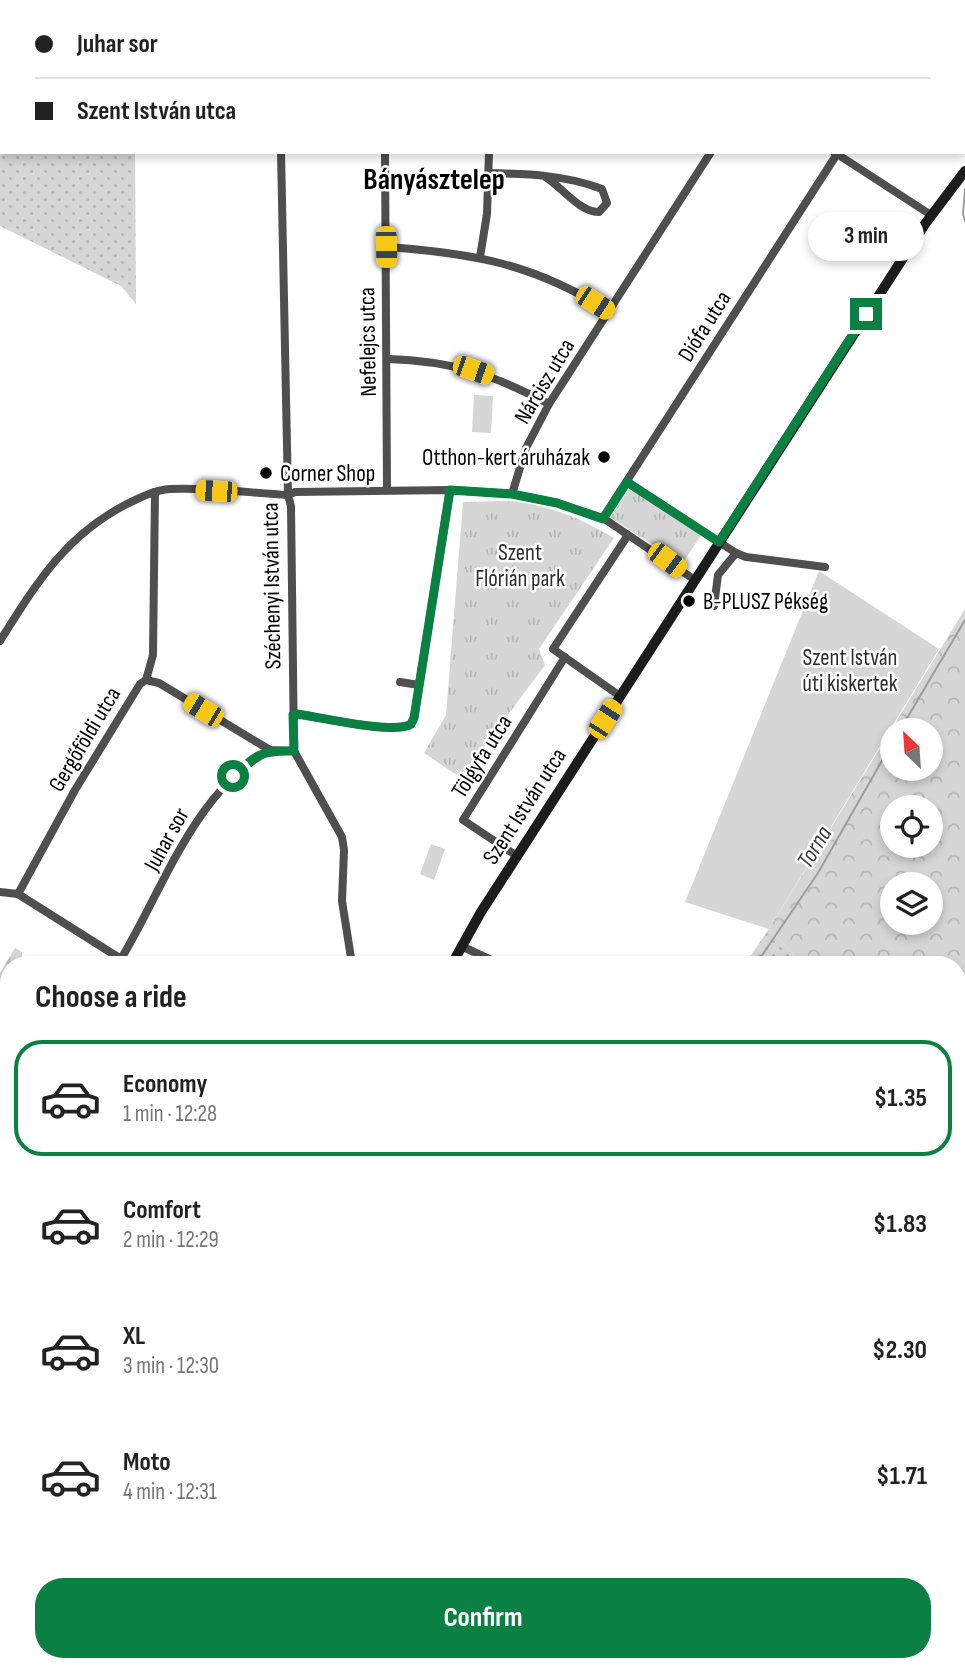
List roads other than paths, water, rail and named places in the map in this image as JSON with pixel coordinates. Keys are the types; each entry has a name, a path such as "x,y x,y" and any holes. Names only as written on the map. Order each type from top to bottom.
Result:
{"main road":[{"name":"Szent István utca","path":"456,956 517,856 931,215 965,171"}],"street":[{"name":"Széchenyi István utca","path":"281,154 288,495 291,506 294,751 342,838 342,901 351,956"},
{"name":"Nefelejcs utca","path":"385,154 387,490"},
{"path":"480,257 487,214 489,154"},
{"name":"Nárcisz utca","path":"512,494 526,448 549,404 710,154"},
{"name":"Diófa utca","path":"603,519 835,154"},
{"path":"838,154 931,215"},
{"path":"489,173 544,176 581,181 602,189 607,203 599,212 592,212 583,208 557,183 544,176"},
{"path":"386,247 480,257 551,279 610,312"},
{"path":"387,359 446,363 473,370 499,379 549,404"},
{"path":"627,482 736,553 747,557 825,567"},
{"path":"0,641 32,590 77,536 107,514 144,495 169,489 288,495 295,492 387,490 512,494 557,503 603,519 695,580"},
{"path":"293,715 383,728 406,727 414,718 450,490"},
{"path":"146,680 153,655 155,492"},
{"path":"620,696 553,649 628,536"},
{"path":"714,606 718,575 736,553"},
{"name":"Tölgyfa utca","path":"517,856 463,820 565,657"},
{"name":"Gergőföldi utca","path":"18,894 75,790 130,698 146,680 159,683 270,750 294,751"},
{"path":"400,682 419,685"},
{"name":"Juhar sor","path":"123,956 203,811 241,769 270,750"},
{"path":"0,892 18,894 111,956"},
{"path":"461,946 483,956"}],"waterway":[{"name":"Torna","path":"965,189 965,221"},
{"name":"Torna","path":"907,718 965,620"},
{"name":"Torna","path":"761,956 818,873 880,764"}],"place":[{"name":"Otthon-kert áruházak","path":"604,457"},
{"name":"Corner Shop","path":"266,473"},
{"name":"B-PLUSZ Pékség","path":"689,601"}],"district":[{"name":"Bányásztelep","path":"434,179"}],"park label":[{"name":"Szent Flórián park","path":"520,565"},
{"name":"Szent István úti kiskertek","path":"850,670"}]}
